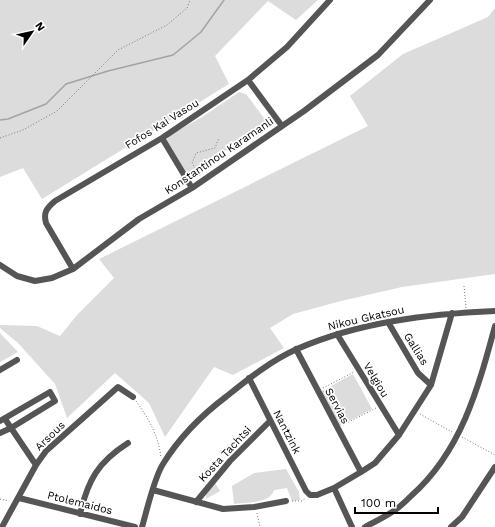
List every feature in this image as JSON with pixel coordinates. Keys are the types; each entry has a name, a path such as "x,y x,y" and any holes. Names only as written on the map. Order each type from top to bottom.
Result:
{"street":[{"name":"Fofos Kai Vasou","path":"73,269 46,223 44,215 47,208 55,201 162,138 248,80 287,48 330,0"},
{"name":"Konstantinou Karamanli","path":"0,265 17,276 35,281 52,278 73,269 139,219 192,188 304,111 378,55 430,0"},
{"path":"248,80 282,126"},
{"path":"162,138 192,188"},
{"name":"Nikou Gkatsou","path":"142,527 162,465 182,439 213,407 249,378 296,349 337,334 388,322 452,313 495,311"},
{"path":"310,495 317,495 334,488 375,463 399,435 430,385 452,313"},
{"name":"Gallias","path":"388,322 418,372 430,385"},
{"path":"365,527 393,512 422,486 444,459 466,419 479,387 495,326"},
{"name":"Velgiou","path":"337,334 399,435"},
{"name":"Servias","path":"296,349 361,472"},
{"path":"0,370 17,360"},
{"name":"Nantzink","path":"249,378 270,421 310,495"},
{"name":"Arsous","path":"2,527 36,465 56,442 118,387 134,397"},
{"path":"0,433 11,428 56,401 50,392 2,420 11,428 36,465"},
{"name":"Kosta Tachtsi","path":"196,502 230,461 270,421"},
{"path":"80,514 85,493 98,468 107,458 128,443"},
{"path":"451,527 462,517 495,467"},
{"path":"334,488 352,527"},
{"path":"153,490 223,509 256,507 286,502"},
{"name":"Ptolemaidos","path":"18,500 135,527"}],"path":[{"path":"0,138 22,130 57,111 118,50 168,25 187,8 190,0"},
{"path":"203,180 192,163 196,153 215,148 220,138"},
{"path":"464,286 466,312"},
{"path":"318,391 358,370"},
{"path":"134,397 150,421 159,442 162,465"},
{"path":"337,428 380,406"},
{"path":"286,502 302,501 310,495"},
{"path":"0,499 18,500"},
{"path":"256,507 260,527"}],"shaded area":[{"path":"0,0 318,0 296,20 268,1 215,56 229,84 42,199 23,168 0,177"},
{"path":"495,8 495,274 402,287 293,314 270,328 284,348 233,375 214,367 165,437 149,403 115,373 67,418 55,384 18,343 0,328 0,325 37,326 60,336 77,315 114,278 99,259 368,126 350,96 403,54 488,17"},
{"path":"239,92 246,94 267,122 268,126 265,131 255,138 252,133 209,162 211,166 192,179 187,177 166,141 170,135 202,117"},
{"path":"0,333 18,352 0,362"},
{"path":"353,374 372,409 338,427 320,392"},
{"path":"286,469 299,492 300,500 292,501 287,488 274,490 272,495 268,498 257,502 234,504 232,486 254,473"},
{"path":"215,483 220,491 206,499 206,494"}],"waterway":[{"path":"0,120 8,119 46,104 66,84 108,71 173,55 201,32 224,0"}]}
